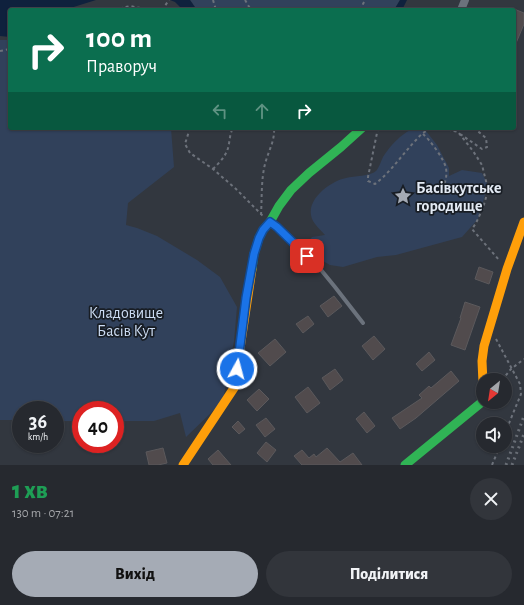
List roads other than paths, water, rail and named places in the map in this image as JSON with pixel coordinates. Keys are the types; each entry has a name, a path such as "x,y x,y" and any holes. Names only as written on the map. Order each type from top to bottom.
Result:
{"street":[{"path":"184,465 234,388 246,298 254,254 263,230 291,190 360,130"},
{"path":"483,373 484,346 507,269 524,222"},
{"path":"406,465 476,407"}],"lane":[{"path":"270,222 317,265 363,323"}],"railway":[{"path":"506,465 524,416"},
{"path":"512,465 524,434"}],"place":[{"name":"Басівкутське городище","path":"403,196"}],"park label":[{"name":"Кладовище Басів Кут","path":"126,321"}]}
